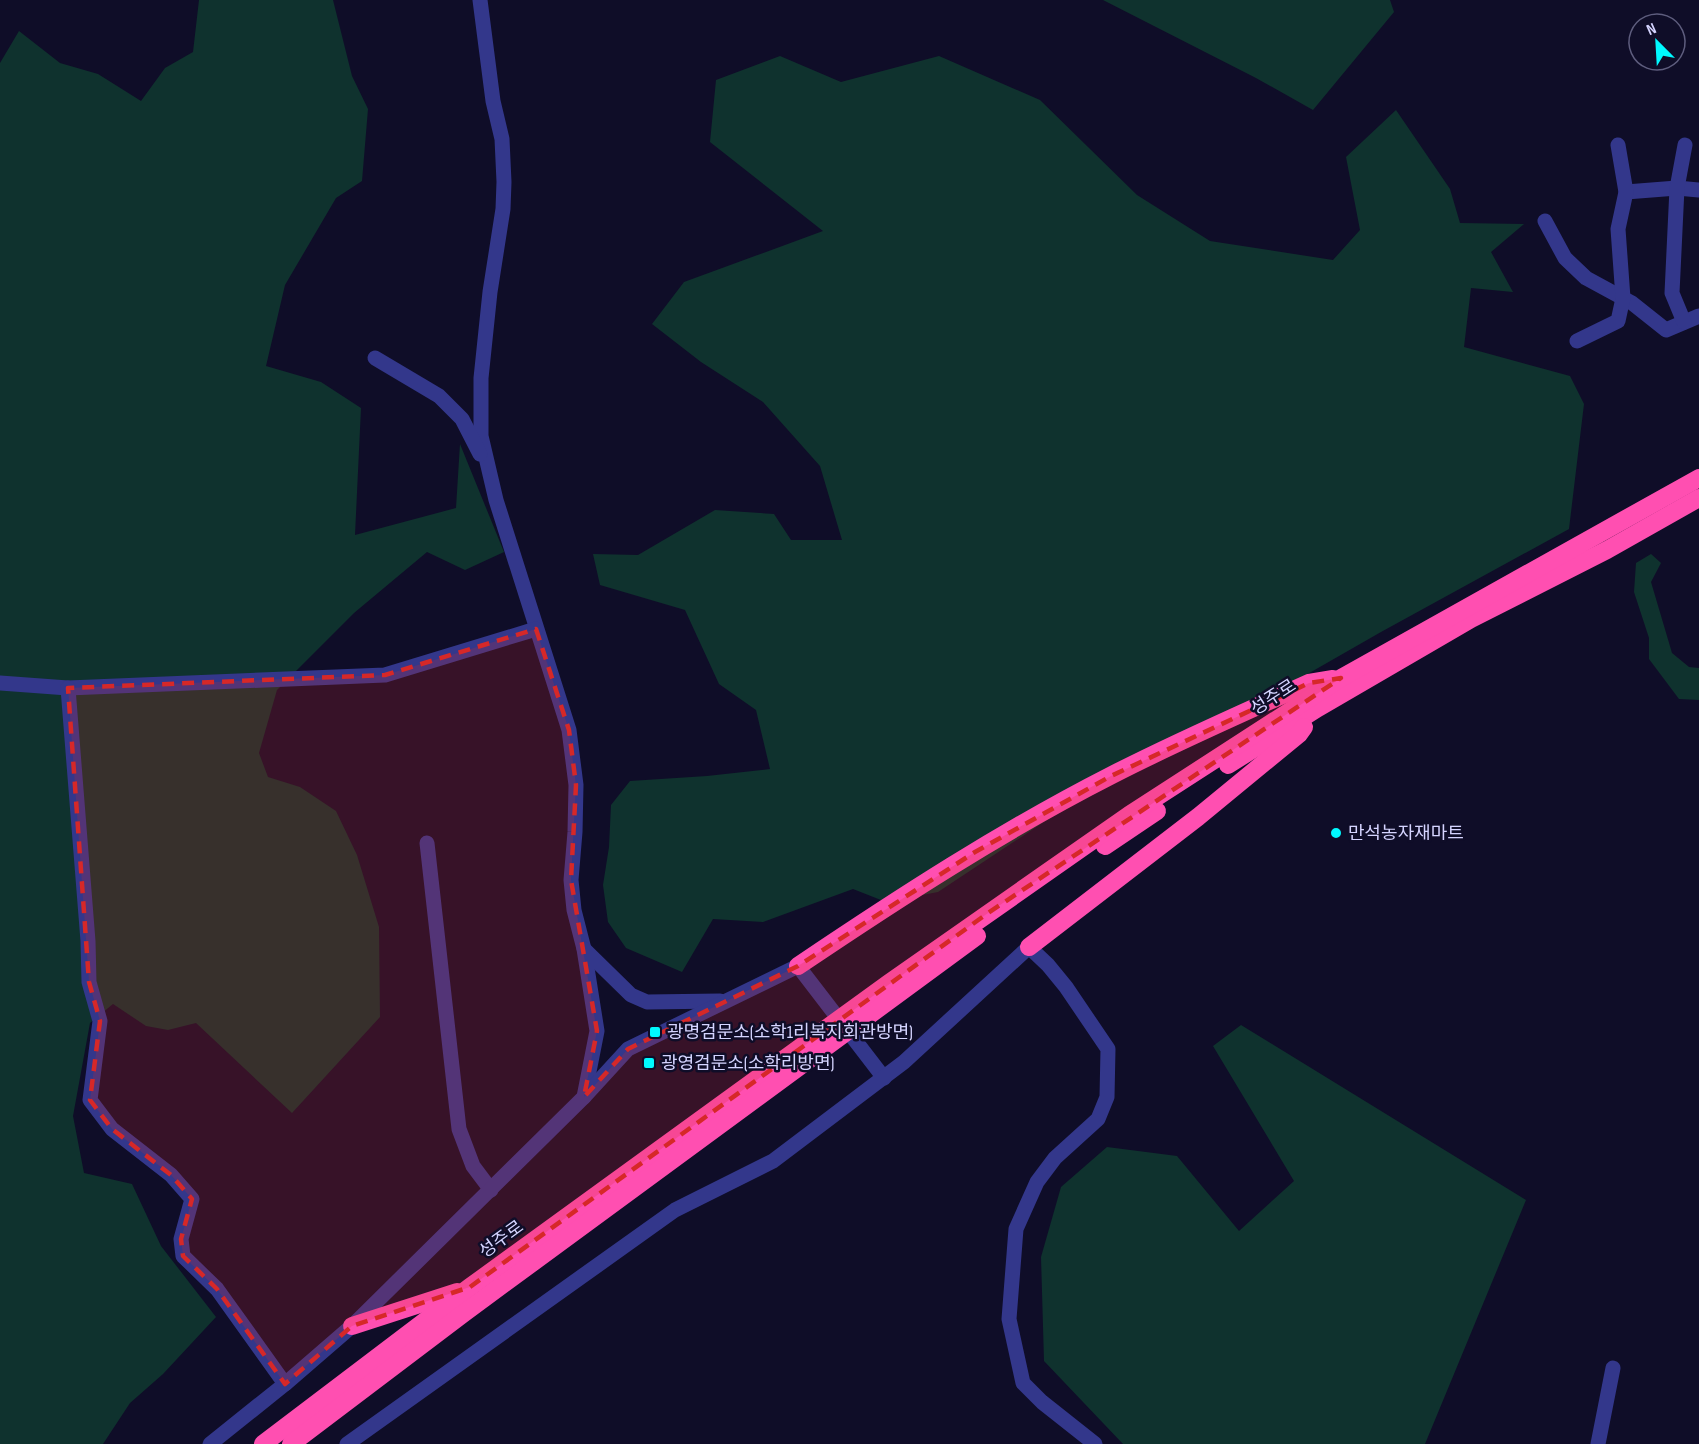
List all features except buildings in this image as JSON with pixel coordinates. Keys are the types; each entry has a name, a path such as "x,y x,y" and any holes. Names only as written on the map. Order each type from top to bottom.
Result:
{"highway":[{"name":"성주로","path":"894,988 1129,815 1341,678 1699,478"},
{"name":"성주로","path":"894,988 1002,918 1195,785 1275,737 1317,708 1471,619 1607,550 1699,498"},
{"path":"798,966 948,868 1111,776 1309,683 1341,678"},
{"path":"1029,947 1198,817 1299,734 1317,708"},
{"path":"772,1077 894,988"},
{"name":"성주로","path":"263,1444 470,1287 772,1077"},
{"name":"성주로","path":"291,1444 772,1077"},
{"path":"352,1326 470,1287"}],"street":[{"path":"480,0 493,101 502,139 504,182 503,209 490,292 481,378 481,436 488,470 569,730 576,785 571,880 574,910 584,949 597,1031 584,1097"},
{"path":"1577,341 1618,321 1623,298 1618,229 1626,192 1618,145"},
{"path":"1684,322 1672,293 1677,188 1685,145"},
{"path":"1626,192 1677,188 1699,190"},
{"path":"1545,221 1565,258 1586,278 1632,303 1666,330 1699,316"},
{"path":"375,358 439,396 462,418 488,470"},
{"path":"0,683 68,688 385,675 536,629"},
{"path":"68,688 88,941 89,982 100,1022 90,1100 112,1129 171,1175 192,1199 181,1239 183,1256 217,1289 285,1384"},
{"path":"427,843 459,1129 473,1166 491,1190"},
{"path":"347,1444 675,1210 773,1161 884,1078 1029,947 1066,987 1108,1049 1107,1097 1098,1119 1055,1158 1037,1182 1016,1229 1009,1319 1023,1383 1042,1402 1095,1444"},
{"path":"584,949 631,995 647,1002 726,1001"},
{"path":"210,1444 352,1326 584,1097 628,1049 798,966 884,1078"},
{"path":"1598,1444 1613,1368"}],"highlighted area":[{"path":"536,629 569,730 576,785 571,880 597,1031 584,1097 628,1049 798,966 975,852 1111,776 1309,683 1341,678 988,913 470,1287 352,1326 285,1384 217,1289 183,1256 181,1239 192,1199 171,1175 112,1129 90,1100 100,1021 89,982 68,688 385,675"}],"green space":[{"path":"199,0 333,0 352,76 368,109 362,181 336,198 285,285 266,366 321,382 361,408 355,535 456,508 460,444 504,552 465,570 427,552 354,613 277,690 259,753 268,777 300,787 336,811 357,855 379,927 380,1017 292,1113 196,1023 168,1030 146,1026 113,1004 90,1023 73,1116 84,1173 132,1184 161,1246 216,1317 163,1374 130,1403 103,1444 0,1444 0,63 19,31 60,63 98,74 141,101 165,68 193,52"},
{"path":"1103,0 1390,0 1394,12 1313,110 1256,78"},
{"path":"780,56 841,82 939,56 1040,100 1137,195 1210,241 1333,260 1360,230 1346,157 1396,110 1450,189 1460,223 1524,224 1491,252 1513,292 1471,288 1464,347 1570,376 1584,404 1569,529 1381,632 1185,744 1068,806 938,892 886,902 853,889 763,922 713,919 682,972 626,948 608,922 603,885 609,847 611,805 630,781 770,769 756,710 719,684 685,610 600,585 593,554 638,555 715,510 774,514 791,540 842,540 820,466 763,402 701,362 652,324 684,282 823,231 710,142 716,80"},
{"path":"1651,554 1661,563 1651,582 1672,653 1689,667 1699,668 1699,700 1679,699 1649,659 1649,638 1634,592 1636,563"},
{"path":"1241,1025 1526,1200 1425,1444 1123,1444 1044,1361 1041,1257 1061,1187 1107,1147 1177,1156 1239,1231 1294,1181 1213,1046"}],"place":[{"name":"만석농자재마트","path":"1336,833"},
{"name":"광명검문소(소학1리복지회관방면)","path":"655,1032"},
{"name":"광영검문소(소학리방면)","path":"649,1063"}]}
